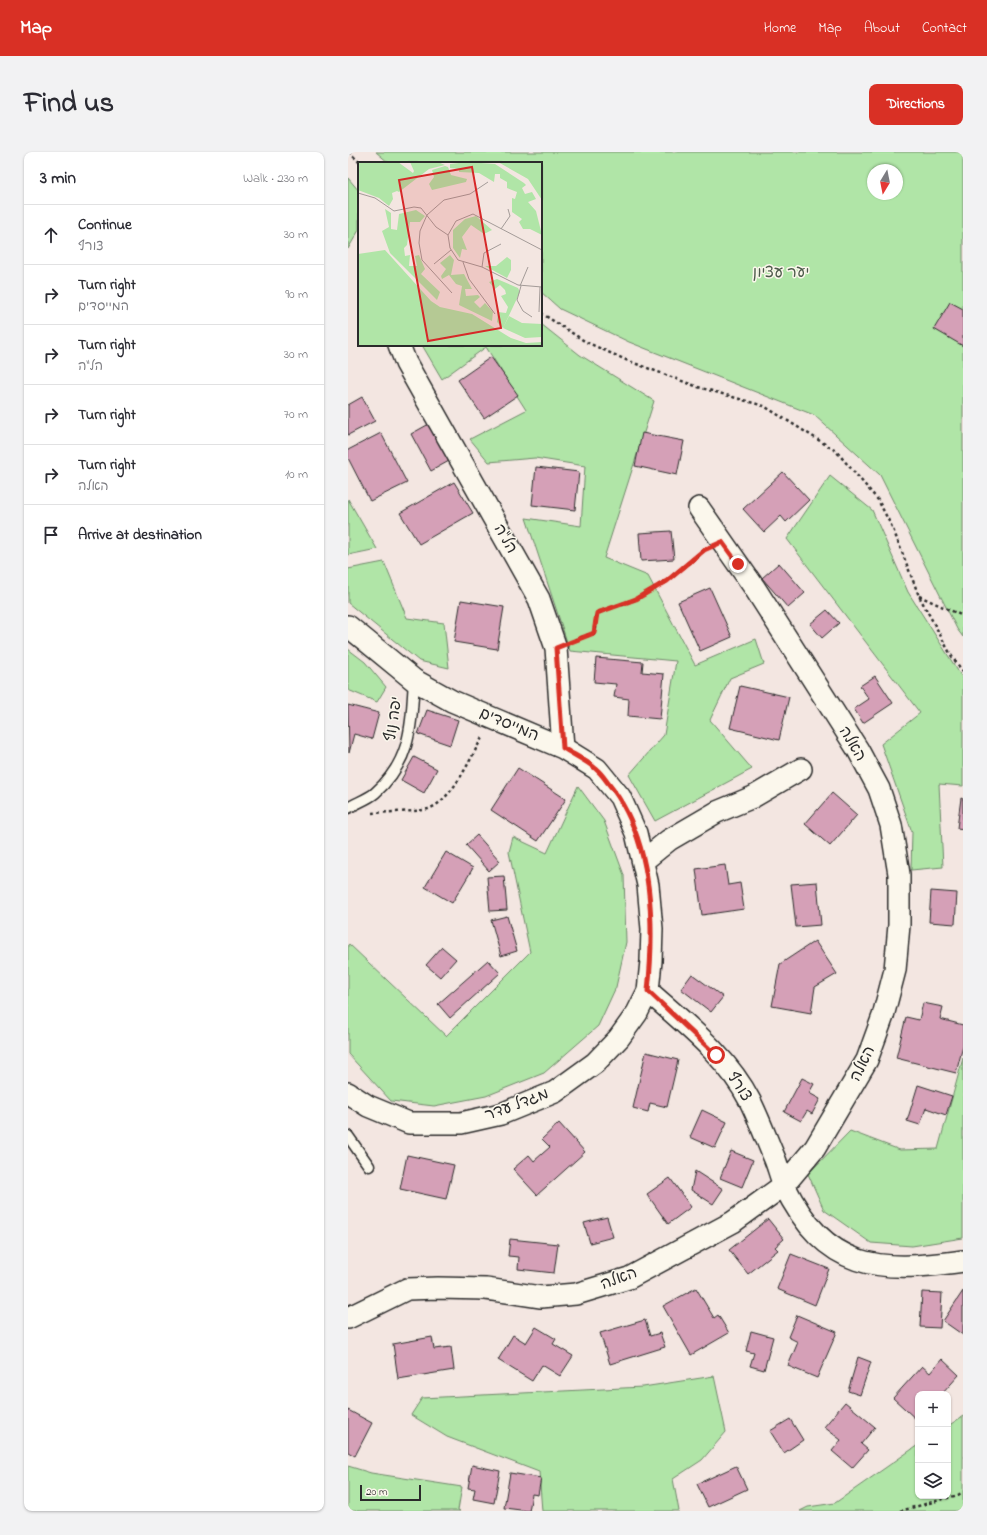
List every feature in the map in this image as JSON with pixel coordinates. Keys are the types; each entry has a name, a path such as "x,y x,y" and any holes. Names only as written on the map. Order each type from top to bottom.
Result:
{"street":[{"name":"הל\"ה","path":"399,346 406,363 539,599 556,648 563,748"},
{"name":"האלה","path":"348,1318 407,1289 438,1288 486,1290 541,1297 576,1294 629,1278 688,1248 733,1222 784,1185 815,1148 867,1060 882,1016 894,970 899,925 899,874 891,825 879,789 858,750 754,587 699,508"},
{"name":"המייסדים","path":"348,626 376,647 414,680 452,701 493,717 563,748 597,769 620,797 636,833 648,884 652,929 648,991"},
{"path":"642,861 669,840 717,812 753,797 802,769"},
{"name":"צורף","path":"648,991 709,1046 732,1073 750,1101 784,1185 808,1224 828,1246 860,1261 885,1266 912,1267 963,1261"},
{"name":"מגדל עדר","path":"348,1093 368,1106 409,1123 461,1123 501,1114 555,1092 596,1063 619,1038 637,1013 648,991"}],"lane":[{"name":"יפה נוף","path":"348,808 374,793 398,766 410,735 414,680"},
{"path":"348,1136 368,1166"}],"path":[{"path":"348,152 359,162"},
{"path":"542,314 586,342 626,360 698,387 764,406 836,451 878,500 893,529 919,596 951,656 963,672"},
{"path":"556,648 594,633 597,613 636,599 667,581 704,550 722,542"},
{"path":"919,596 963,616"},
{"path":"370,814 428,809 444,798 458,782 493,717"},
{"path":"900,1511 958,1495 963,1492"}],"green space":[{"name":"יער עציון","path":"376,152 963,152 963,637 957,629 880,475 814,415 629,342 560,309 542,293 542,162 388,162"},
{"path":"348,178 358,190 358,232 348,249"},
{"path":"542,325 580,355 654,401 604,558 648,576 695,665 756,639 764,664 730,678 710,720 752,769 655,821 629,775 664,735 676,661 570,651 526,518 581,526 585,466 535,458 489,462 470,439 526,410 486,347 442,379 423,346 542,346"},
{"path":"830,476 872,510 908,592 963,679 963,786 939,784 943,867 911,870 912,832 881,744 920,713 787,539"},
{"path":"348,499 377,549 348,555"},
{"path":"384,562 407,618 444,623 449,668 419,661 348,603 348,569"},
{"path":"348,649 365,662 386,687 377,702 348,690"},
{"path":"578,786 604,821 624,875 626,942 616,987 598,1026 544,1073 486,1096 434,1106 391,1101 348,1054 348,945 349,944 446,1036 530,952 509,852 513,837 547,853"},
{"path":"963,1058 963,1238 912,1246 871,1243 824,1210 808,1174 850,1131 900,1150 938,1149"},
{"path":"714,1376 726,1432 702,1460 673,1479 679,1511 542,1511 539,1472 447,1437 411,1415 422,1398 643,1387"},
{"path":"963,1416 963,1511 800,1511 808,1507 835,1503 915,1447 915,1499 951,1499 951,1424"},
{"path":"348,1466 371,1473 462,1487 458,1510 460,1511 348,1511"}],"building":[{"path":"950,302 963,309 963,346 934,329"},
{"path":"491,357 518,395 484,418 458,380"},
{"path":"362,397 375,421 348,435 348,405"},
{"path":"429,424 449,461 431,471 411,434"},
{"path":"381,433 407,483 370,501 348,458 348,450"},
{"path":"642,433 684,441 677,475 635,466"},
{"path":"536,467 579,472 575,510 532,505"},
{"path":"783,472 809,500 786,522 781,516 764,532 743,509"},
{"path":"454,482 473,513 419,544 400,513"},
{"path":"671,531 674,559 641,561 639,533"},
{"path":"779,563 805,593 788,608 762,578"},
{"path":"710,588 732,637 700,651 678,602"},
{"path":"461,600 504,607 497,649 454,642"},
{"path":"827,610 839,623 822,638 810,624"},
{"path":"596,658 643,662 642,672 664,674 660,719 628,716 629,699 614,697 616,684 594,682"},
{"path":"875,676 893,703 863,723 854,709 869,699 860,686"},
{"path":"740,686 789,697 779,740 730,728"},
{"path":"348,705 379,713 372,739 354,734 349,753"},
{"path":"427,710 458,720 450,745 418,734"},
{"path":"414,757 437,769 424,793 401,780"},
{"path":"518,768 566,799 538,841 491,810"},
{"path":"832,793 857,815 830,846 805,824"},
{"path":"961,798 963,799 963,829 957,828"},
{"path":"477,835 500,861 489,871 466,845"},
{"path":"446,852 473,868 452,903 425,887"},
{"path":"725,865 728,885 740,883 744,909 702,915 696,869"},
{"path":"504,876 507,910 490,911 487,877"},
{"path":"817,882 821,925 796,927 791,884"},
{"path":"931,891 957,893 955,924 929,922"},
{"path":"507,916 517,951 501,956 491,920"},
{"path":"815,941 837,974 815,987 811,1013 772,1006 780,964"},
{"path":"442,947 456,959 440,977 426,965"},
{"path":"488,960 500,973 450,1018 438,1004"},
{"path":"692,974 723,997 711,1012 681,989"},
{"path":"923,1003 943,1007 940,1019 963,1025 963,1046 956,1073 896,1058 906,1017 919,1020"},
{"path":"646,1052 678,1060 667,1107 650,1103 648,1112 633,1108"},
{"path":"802,1078 814,1084 809,1093 820,1099 812,1114 807,1111 801,1121 784,1112"},
{"path":"918,1085 952,1096 946,1115 926,1108 920,1125 907,1121"},
{"path":"702,1110 727,1122 715,1148 690,1137"},
{"path":"559,1123 585,1152 537,1195 513,1169 529,1155 534,1161 550,1147 542,1139"},
{"path":"731,1151 753,1160 742,1187 720,1178"},
{"path":"407,1155 454,1165 446,1199 400,1189"},
{"path":"695,1171 723,1189 713,1204 691,1190"},
{"path":"670,1178 691,1207 668,1224 647,1194"},
{"path":"607,1217 613,1237 590,1243 584,1223"},
{"path":"768,1219 784,1239 775,1247 778,1250 748,1274 729,1250"},
{"path":"510,1239 558,1244 554,1273 518,1269 519,1257 508,1256"},
{"path":"791,1254 829,1269 815,1305 777,1289"},
{"path":"696,1288 714,1318 718,1315 729,1333 691,1355 663,1306"},
{"path":"963,1291 963,1335 943,1321"},
{"path":"922,1292 942,1293 940,1328 920,1327"},
{"path":"797,1315 837,1332 817,1378 788,1366 798,1342 788,1337"},
{"path":"645,1320 650,1336 660,1333 665,1347 610,1364 600,1333"},
{"path":"536,1327 556,1339 553,1344 573,1356 560,1376 542,1365 532,1381 498,1360 513,1335 526,1343"},
{"path":"751,1331 773,1337 764,1370 750,1366 754,1353 746,1351"},
{"path":"432,1337 434,1349 451,1347 454,1370 398,1379 393,1344"},
{"path":"858,1357 871,1362 860,1395 848,1391"},
{"path":"942,1359 959,1375 945,1391 915,1391 915,1418 893,1398 922,1366 930,1373"},
{"path":"845,1402 875,1427 861,1444 868,1450 852,1468 832,1451 841,1440 824,1427"},
{"path":"348,1410 372,1423 355,1456 348,1452"},
{"path":"790,1419 803,1440 784,1453 770,1431"},
{"path":"472,1465 500,1471 494,1503 473,1499 475,1489 468,1488"},
{"path":"736,1466 747,1489 708,1507 697,1484"},
{"path":"510,1473 541,1478 538,1495 532,1494 529,1511 504,1508"}],"route":[{"path":"716,1055 709,1046 648,991 652,929 648,884 636,833 620,797 597,769 563,748 556,648 594,633 597,613 636,599 667,581 704,550 722,542 738,564"}]}
